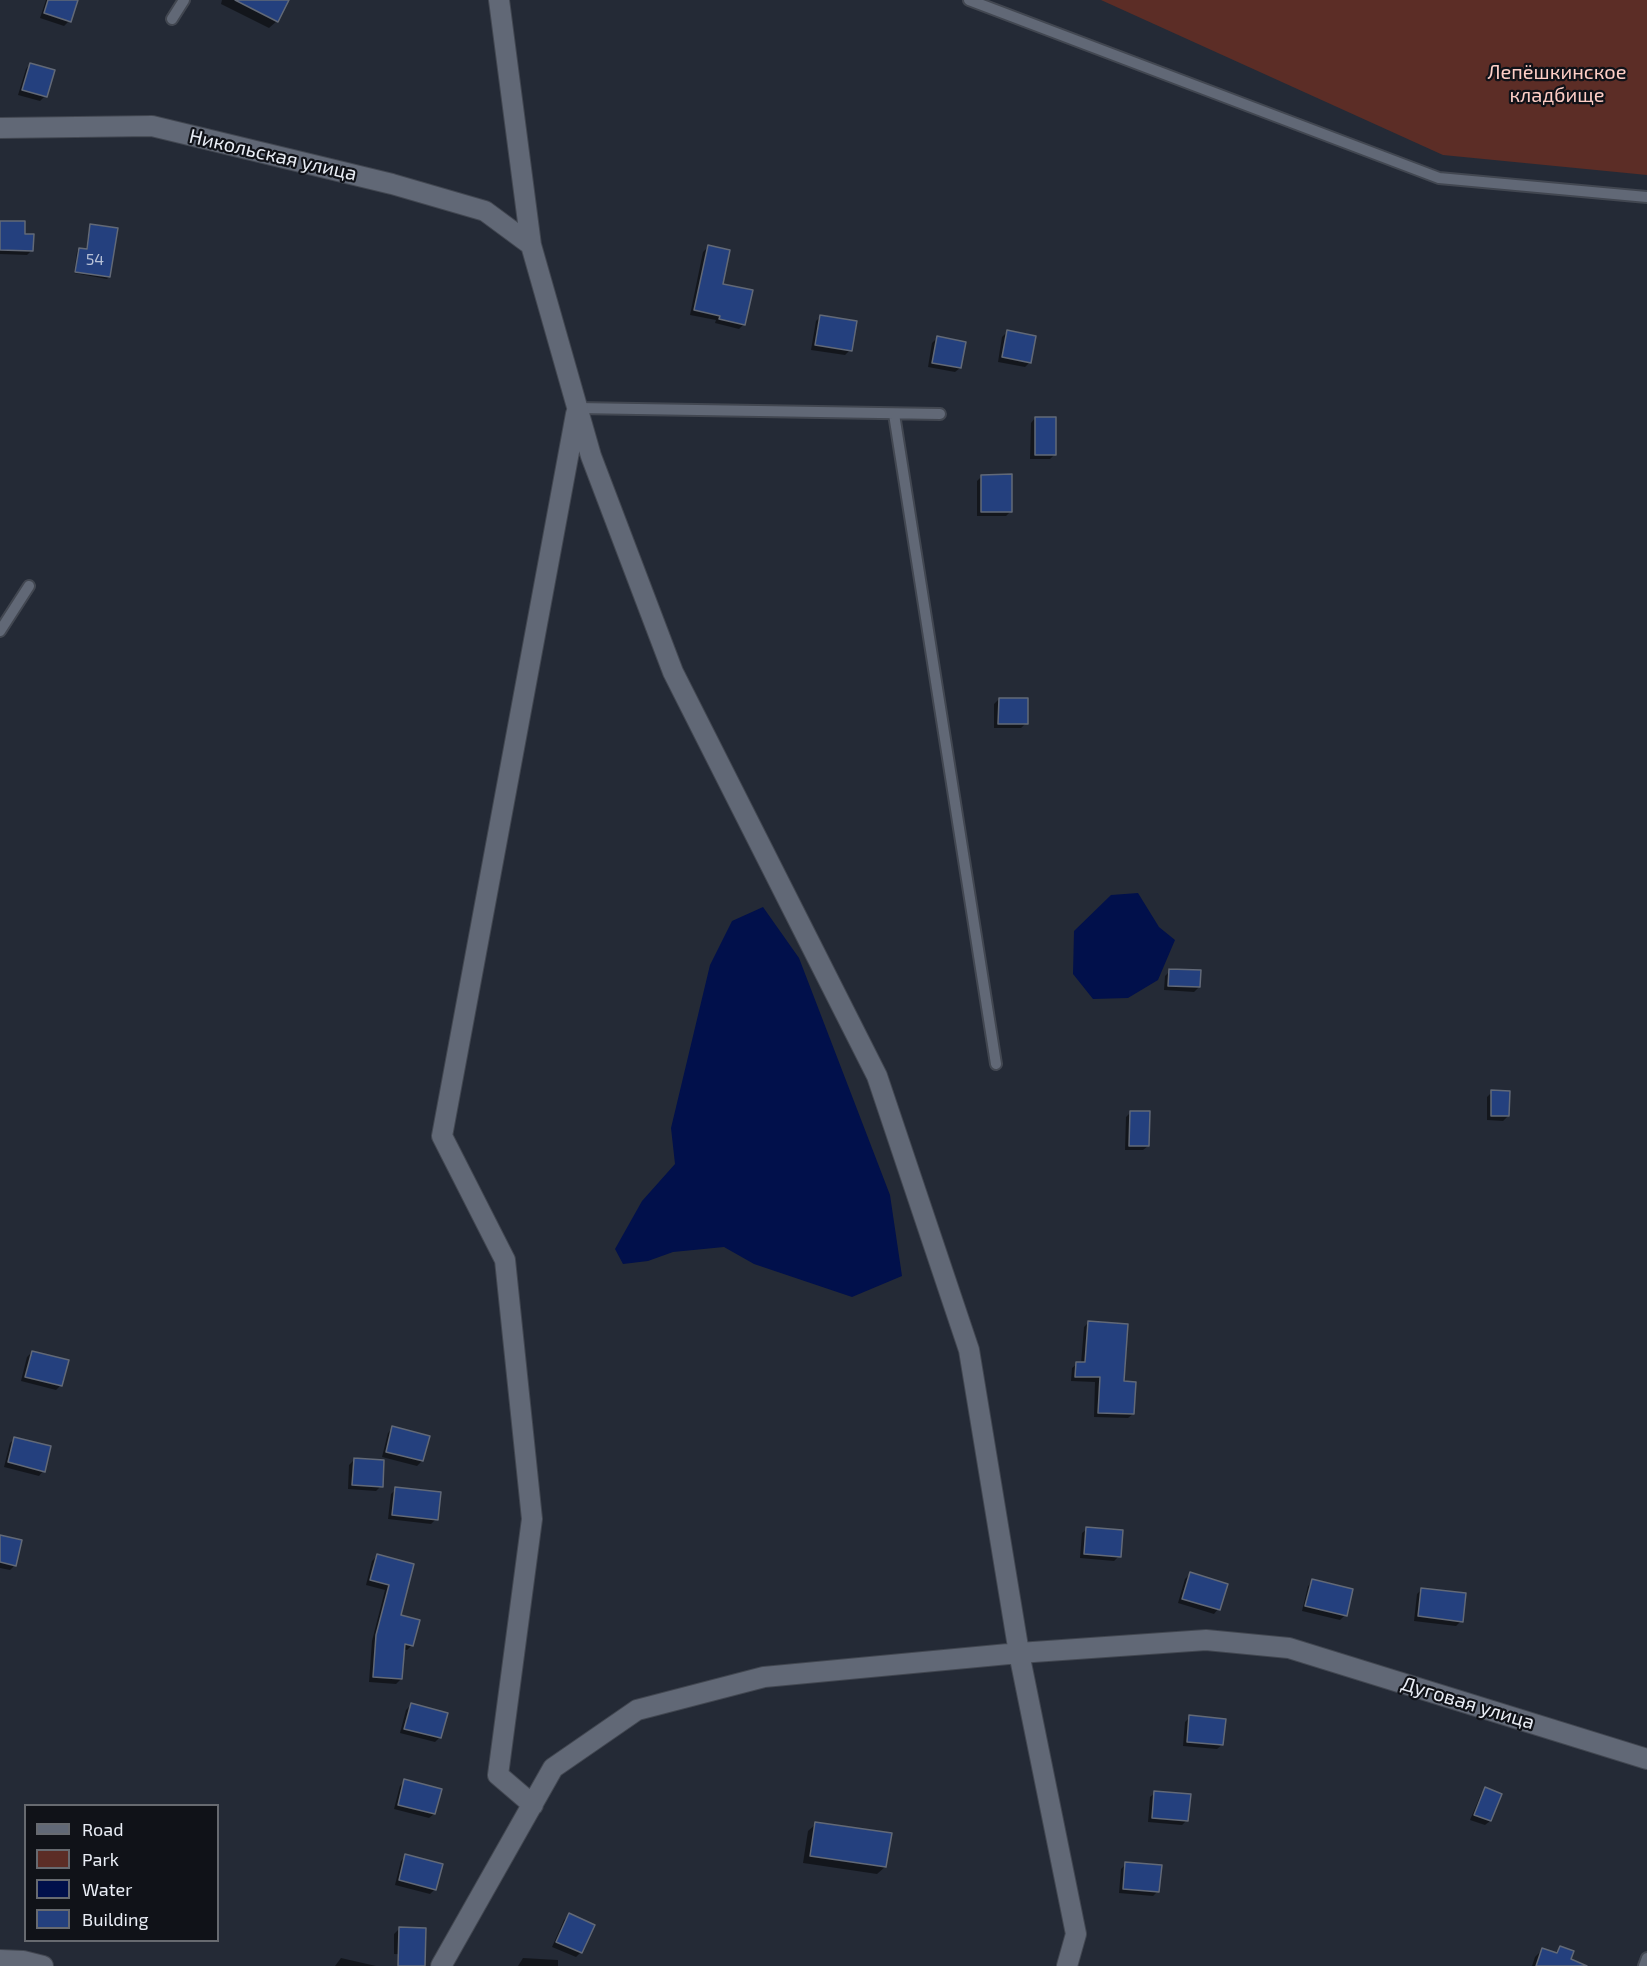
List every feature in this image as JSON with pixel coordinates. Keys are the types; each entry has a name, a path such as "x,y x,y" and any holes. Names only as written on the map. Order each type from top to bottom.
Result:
{"street":[{"path":"499,0 531,245 591,456 674,672 877,1076 969,1350 1019,1653 1076,1934 1067,1966"},
{"name":"Никольская улица","path":"0,128 152,126 392,184 485,211 531,245"},
{"path":"533,1805 498,1775 532,1519 505,1260 442,1136 577,408"},
{"name":"Дуговая улица","path":"441,1966 554,1768 637,1710 764,1677 1019,1653 1206,1640 1289,1648 1647,1759"},
{"path":"0,1960 22,1961 43,1966"}],"lane":[{"path":"172,19 184,0"},
{"path":"969,0 1439,178 1647,197"},
{"path":"577,408 940,414"},
{"path":"894,414 996,1064"},
{"path":"0,631 28,586"},
{"path":"1644,1966 1647,1958"}],"green space":[{"name":"Лепёшкинское кладбище","path":"1101,0 1647,0 1647,175 1443,155"}],"water":[{"path":"1138,893 1159,927 1175,940 1158,980 1128,998 1093,999 1073,974 1074,931 1111,895"},
{"path":"763,907 799,958 890,1195 902,1276 852,1297 754,1264 724,1247 673,1252 648,1261 623,1264 615,1249 642,1201 675,1164 671,1128 710,965 732,921"}],"building":[{"path":"48,0 78,0 71,22 44,13"},
{"path":"235,0 289,0 278,22"},
{"path":"30,63 55,70 47,97 22,90"},
{"path":"0,221 25,221 25,234 34,234 33,251 0,250"},
{"path":"90,224 118,228 110,277 75,272 79,248 87,249"},
{"path":"708,245 730,250 723,284 753,290 745,325 694,310"},
{"path":"820,315 857,321 852,351 815,345"},
{"path":"1007,330 1036,336 1031,363 1002,357"},
{"path":"937,336 966,342 961,368 932,363"},
{"path":"1035,417 1056,417 1056,455 1035,455"},
{"path":"1012,474 1012,512 981,512 981,475"},
{"path":"999,698 1028,698 1028,724 998,724"},
{"path":"1169,969 1201,970 1200,987 1168,986"},
{"path":"1491,1090 1510,1091 1509,1116 1491,1116"},
{"path":"1130,1111 1150,1111 1149,1146 1129,1146"},
{"path":"1088,1321 1128,1324 1124,1381 1136,1382 1134,1414 1098,1413 1100,1377 1075,1377 1076,1362 1085,1362"},
{"path":"32,1351 69,1360 62,1386 25,1377"},
{"path":"392,1426 430,1436 423,1461 386,1452"},
{"path":"14,1437 51,1446 45,1472 8,1462"},
{"path":"354,1458 384,1460 383,1487 352,1485"},
{"path":"395,1487 441,1492 438,1520 392,1515"},
{"path":"1086,1527 1123,1530 1121,1557 1084,1554"},
{"path":"0,1535 22,1540 16,1566 0,1562"},
{"path":"377,1554 414,1564 401,1615 420,1620 413,1646 405,1644 402,1679 373,1677 376,1635 389,1585 370,1580"},
{"path":"1190,1572 1228,1584 1220,1610 1182,1599"},
{"path":"1312,1579 1353,1589 1347,1616 1305,1606"},
{"path":"1421,1588 1466,1593 1463,1622 1418,1616"},
{"path":"411,1703 448,1713 441,1738 404,1729"},
{"path":"1189,1715 1226,1719 1223,1745 1187,1742"},
{"path":"404,1779 442,1789 435,1814 398,1805"},
{"path":"1485,1787 1502,1794 1491,1821 1474,1815"},
{"path":"1154,1791 1191,1794 1188,1821 1152,1818"},
{"path":"815,1822 892,1833 886,1867 810,1856"},
{"path":"405,1854 443,1864 436,1890 399,1880"},
{"path":"1125,1862 1162,1865 1159,1892 1123,1889"},
{"path":"569,1913 595,1925 582,1953 556,1942"},
{"path":"399,1927 426,1928 425,1966 398,1966"},
{"path":"1560,1946 1574,1951 1571,1959 1587,1966 1536,1966 1542,1948 1557,1953"}]}
